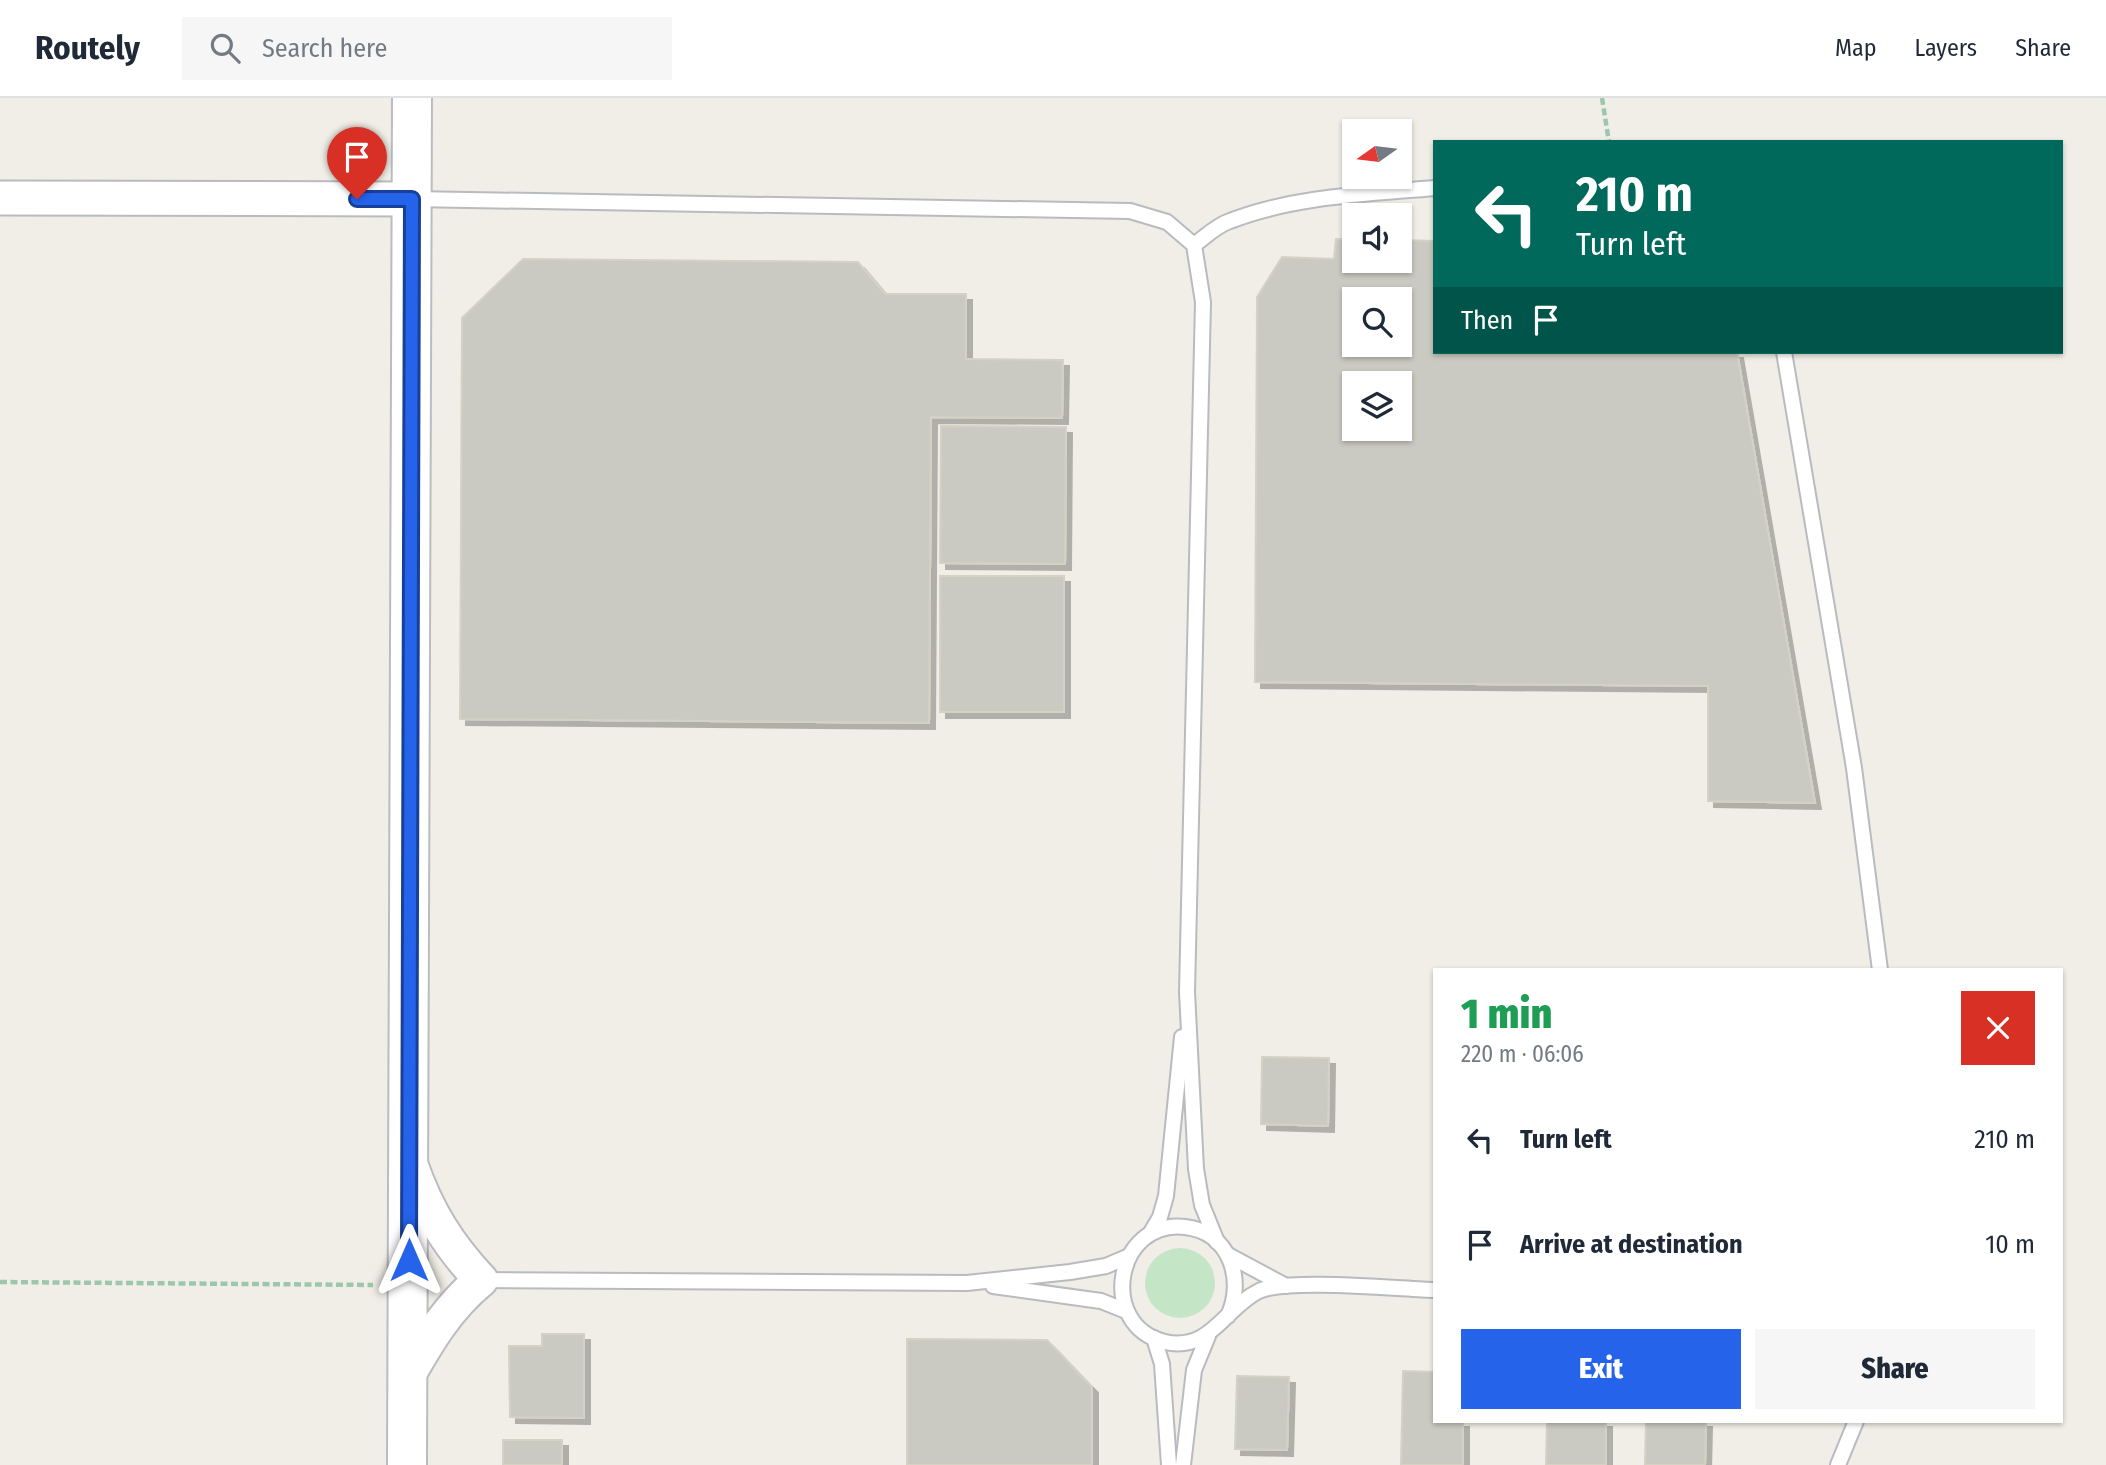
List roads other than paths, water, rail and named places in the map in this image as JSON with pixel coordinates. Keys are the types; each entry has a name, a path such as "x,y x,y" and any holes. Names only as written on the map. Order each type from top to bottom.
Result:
{"main road":[{"path":"407,1465 412,98"}],"street":[{"path":"0,198 412,199"},
{"path":"408,1376 438,1323 462,1296 481,1280 457,1255 438,1228 422,1199 409,1159"}],"lane":[{"path":"1194,245 1228,221 1265,211 1337,197 1433,188"},
{"path":"412,199 1130,211 1167,222 1194,245 1203,302 1187,992 1196,1170 1202,1205 1217,1242"},
{"path":"1784,354 1854,768 1880,968"},
{"path":"1187,992 1166,1196 1160,1217 1150,1234 1128,1257 1121,1274 1121,1293 1126,1311 1133,1322 1154,1338 1181,1344 1208,1336"},
{"path":"1150,1234 1167,1228 1185,1227 1203,1232 1217,1242 1228,1255 1286,1286"},
{"path":"1228,1255 1237,1286 1235,1302 1228,1316"},
{"path":"481,1280 967,1283 1070,1272 1106,1266 1128,1257"},
{"path":"967,1283 1101,1301 1126,1311"},
{"path":"1183,1465 1194,1370 1208,1336 1260,1291 1286,1286 1433,1290"},
{"path":"1154,1338 1163,1364 1169,1465"},
{"path":"1838,1465 1855,1423"}]}
